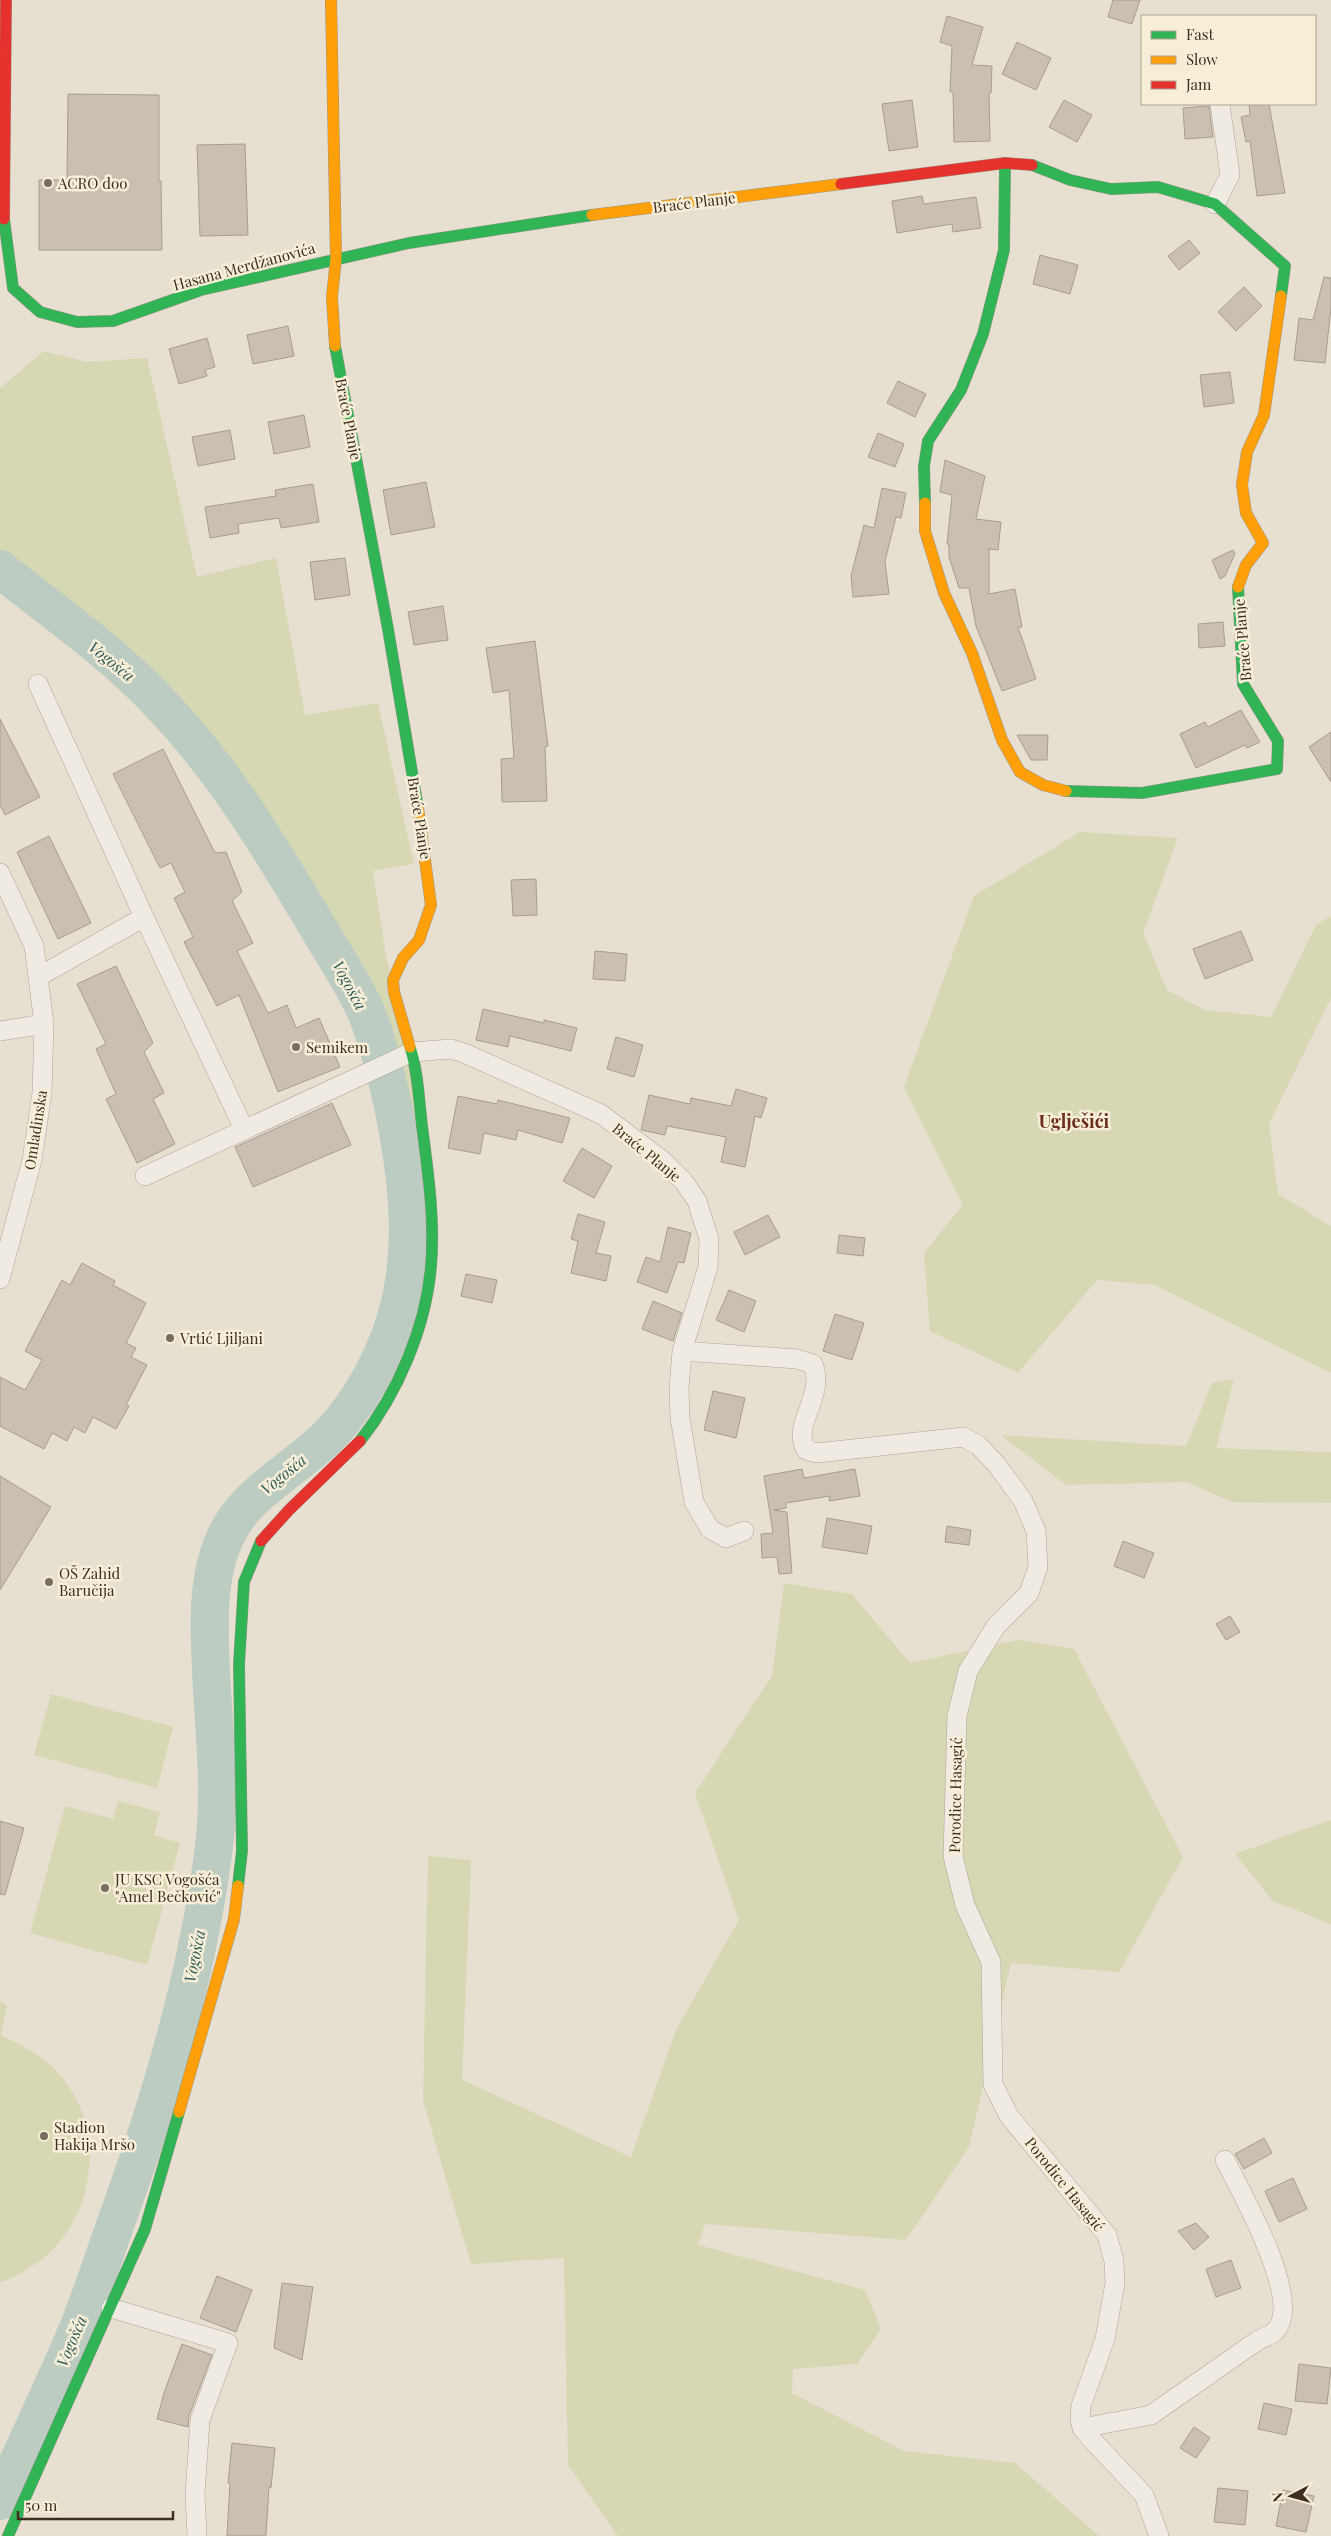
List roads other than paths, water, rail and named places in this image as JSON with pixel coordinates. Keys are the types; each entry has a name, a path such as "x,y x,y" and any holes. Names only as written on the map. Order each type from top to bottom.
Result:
{"street":[{"name":"Hasana Merdžanovića","path":"6,0 4,221 6,284 40,312 77,322 113,321 201,290 336,258"},
{"path":"330,0 336,258"},
{"path":"1214,204 1230,175 1220,105"},
{"name":"Braće Planje","path":"682,1351 708,1267 709,1240 697,1201 684,1182 662,1160 601,1114 464,1052 451,1049 405,1056 393,980 403,958 419,940 429,917 430,896 426,849 388,628 336,353 332,297 336,258 409,243 602,214 1004,163 1032,165 1070,180 1111,189 1158,187 1214,204 1285,266 1264,415 1247,452 1242,485 1246,514 1263,543 1246,565 1237,590 1244,684 1278,741 1277,769 1142,793 1067,791 1043,785 1020,772 1002,740 972,653 944,593 925,531 924,466 928,441 961,390 983,334 1004,250 1004,163"},
{"path":"38,684 144,917 244,1129"},
{"name":"Omladinska","path":"0,873 34,946 44,1024 42,1093 32,1160 0,1279"},
{"path":"38,977 144,917"},
{"path":"0,1031 44,1024"},
{"path":"8,2536 145,2229 234,1919 242,1851 239,1664 244,1582 259,1542 289,1510 356,1446 379,1417 409,1353 424,1308 431,1266 432,1236 429,1177 405,1056 145,1176"},
{"path":"682,1351 679,1389 680,1418 694,1502 710,1529 726,1538 744,1531"},
{"name":"Porodice Hasagić","path":"682,1351 797,1359 813,1364 818,1376 814,1396 801,1433 802,1442 806,1450 817,1453 963,1437 978,1445 998,1465 1023,1501 1036,1531 1038,1567 1029,1593 996,1626 968,1671 957,1716 953,1856 965,1905 991,1962 993,2084 1009,2116 1107,2235 1114,2261 1115,2283 1105,2340 1082,2406 1080,2419 1082,2428"},
{"path":"1159,2536 1144,2495 1110,2461 1082,2428 1151,2415 1226,2361 1275,2332 1282,2318 1280,2283 1269,2248 1224,2160"},
{"path":"111,2308 228,2343 200,2420 195,2494 196,2536"}],"waterway":[{"name":"Vogošća","path":"0,569 97,645 152,695 200,749 242,805 280,864 349,979 370,1023 385,1070 399,1137 404,1168 408,1231 402,1293 394,1323 383,1353 362,1394 345,1418 324,1440 260,1492 246,1506 234,1521 217,1559 212,1585 210,1617 216,1760 216,1825 207,1896 187,1993 161,2088 131,2182 87,2305 0,2501"}],"place":[{"name":"ACRO doo","path":"48,183"},
{"name":"Semikem","path":"296,1047"},
{"name":"Vrtić Ljiljani","path":"170,1338"},
{"name":"OŠ Zahid Baručija","path":"49,1582"},
{"name":"JU KSC Vogošća \"Amel Bečković\"","path":"105,1888"},
{"name":"Stadion Hakija Mršo","path":"44,2136"}],"district":[{"name":"Uglješići","path":"1074,1121"}]}
